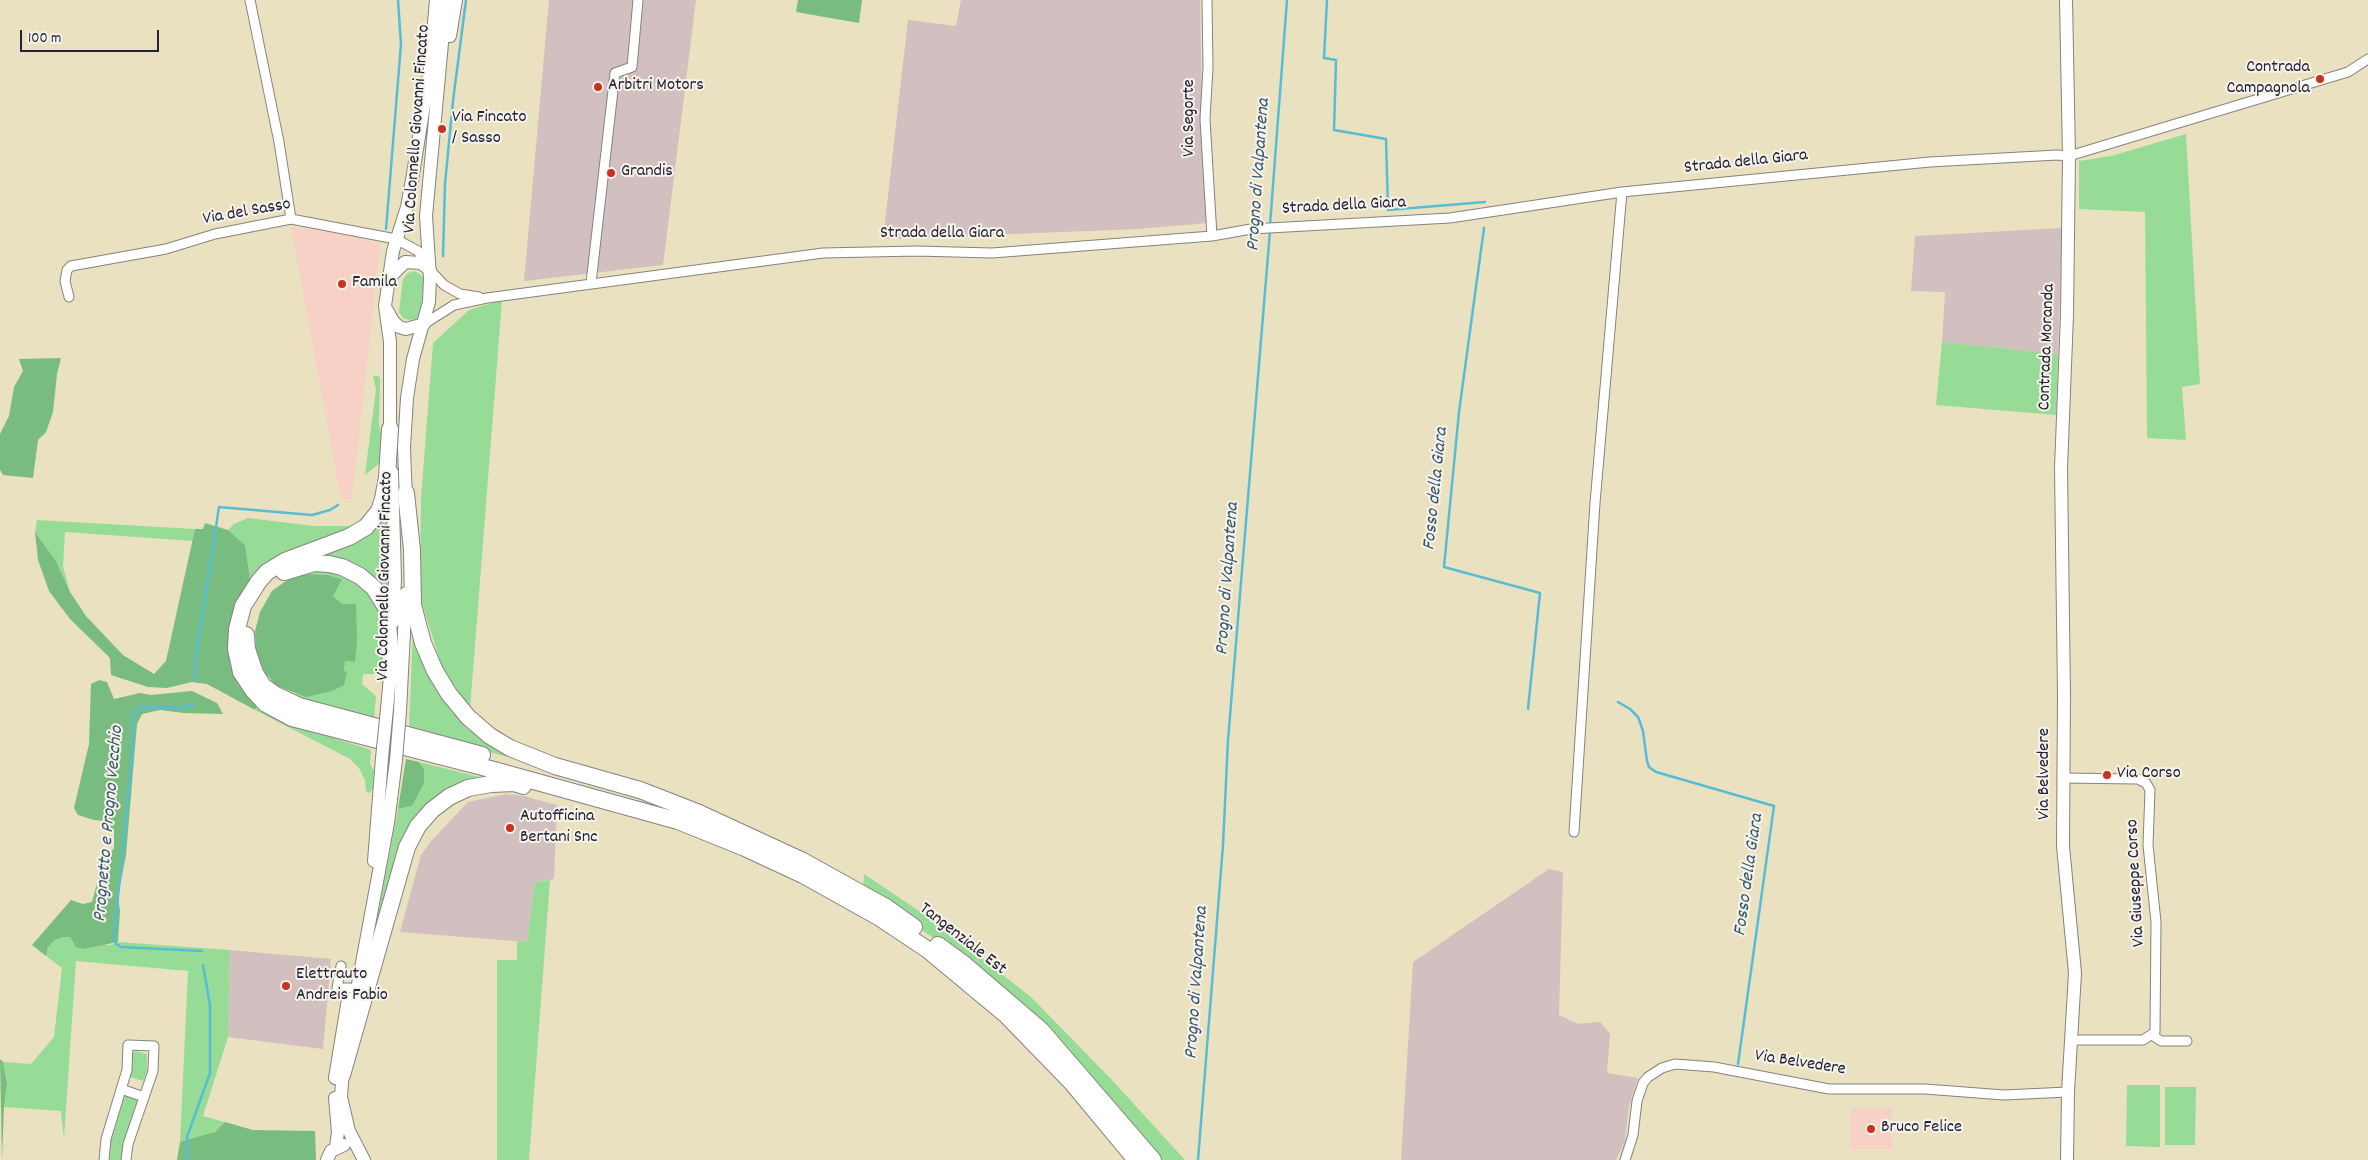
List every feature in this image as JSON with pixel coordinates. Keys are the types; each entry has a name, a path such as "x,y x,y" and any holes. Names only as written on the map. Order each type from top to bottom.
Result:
{"highway":[{"path":"390,429 387,477 383,499 379,511 366,528 349,537 285,561 267,572 243,606 237,629 236,649 242,672 253,690 266,704 292,718 494,770 678,821"},
{"path":"406,493 412,550 413,605 423,643 435,671 449,694 468,717 490,736 510,748 555,766 640,790 699,814"},
{"path":"392,663 386,609 374,588 360,576 342,567 314,563 282,573 260,593 250,612 246,627 247,649 255,673 263,686 298,706 699,814"},
{"path":"342,1075 407,847 418,826 432,810 449,797 468,788 514,783 678,821"},
{"name":"Tangenziale Est","path":"699,814 803,861 886,907 964,964 1041,1030 1153,1160"},
{"name":"Tangenziale Est","path":"678,821 803,875 880,918 928,950 1005,1014 1072,1083 1136,1160"}],"main road":[{"name":"Via Colonnello Giovanni Fincato","path":"361,1154 349,1130 341,1097 342,1075 388,823 396,760 392,663 395,579 390,429 390,342 384,306 396,239 407,207 413,174 430,68 436,0"},
{"name":"Via Colonnello Giovanni Fincato","path":"361,1154 347,1145 336,1147 338,1132 335,1074 374,864 382,758 394,710 406,624 404,447 407,398 413,359 429,302 430,270 426,216 446,0"},
{"path":"436,118 456,0"},
{"name":"Contrada Moranda","path":"2064,695 2061,468 2067,315 2069,156 2066,0"},
{"path":"388,278 405,262 421,263 430,270"},
{"path":"384,306 399,327 406,329 424,324"},
{"name":"Via Belvedere","path":"2064,695 2064,846 2075,973 2068,1092 2067,1160"},
{"path":"327,1160 329,1154 336,1147"}],"street":[{"path":"250,0 279,142 290,219"},
{"path":"591,283 615,73 632,67 638,0"},
{"name":"Via Segorte","path":"1207,0 1208,68 1205,119 1212,236"},
{"path":"2069,156 2348,72 2368,59"},
{"name":"Strada della Giara","path":"424,324 454,305 487,298 822,253 917,251 992,253 1212,236 1251,229 1450,218 1622,192 1930,162 2056,155 2069,156"},
{"path":"1574,832 1595,504 1622,192"},
{"name":"Via del Sasso","path":"69,297 66,281 67,270 71,266 166,250 215,234 290,219 396,239 418,251 430,270"},
{"name":"Strada della Giara","path":"430,270 444,285 460,294 487,298"},
{"name":"Via Giuseppe Corso","path":"2063,778 2138,779 2146,783 2150,790 2148,845 2156,922 2156,1027 2152,1035"},
{"path":"341,966 337,988 350,988"},
{"path":"2071,1040 2143,1040 2152,1035 2161,1040 2187,1041"},
{"path":"104,1160 106,1140 126,1070 128,1045 154,1046 153,1071 128,1144 126,1160"},
{"name":"Via Belvedere","path":"1625,1160 1632,1136 1637,1101 1644,1083 1648,1077 1662,1068 1675,1064 1714,1067 1830,1089 1925,1089 2004,1095 2068,1092"},
{"path":"121,1089 144,1097"}],"shaded area":[{"path":"549,0 696,0 663,265 524,281"},
{"path":"961,0 1200,0 1203,165 1207,223 1139,229 883,239 908,20 956,26"},
{"path":"291,227 342,233 380,244 352,499 341,499"},
{"path":"2062,228 2058,354 1942,342 1945,292 1911,291 1915,236"},
{"path":"506,794 524,796 557,805 554,879 535,882 527,942 400,932 421,855 432,840 468,802"},
{"path":"1549,869 1563,872 1559,1015 1578,1024 1600,1022 1610,1034 1607,1073 1638,1078 1629,1106 1625,1141 1616,1160 1401,1160 1413,962"},
{"path":"230,950 331,959 323,1049 228,1037"},
{"name":"Bruco Felice","path":"1851,1108 1892,1108 1892,1149 1851,1149"}],"green space":[{"path":"798,0 862,0 859,23 796,12"},
{"path":"2186,134 2200,384 2182,387 2186,440 2147,438 2145,212 2079,209 2079,161 2111,156"},
{"path":"415,271 422,276 424,283 420,312 416,319 409,320 403,318 399,312 403,279 408,273"},
{"path":"502,300 470,709 442,667 420,597 421,498 433,343 469,310"},
{"path":"1942,342 2058,354 2056,415 1936,405"},
{"path":"61,358 57,374 53,412 46,432 38,440 33,478 3,475 0,470 0,434 9,416 14,387 23,371 19,359"},
{"path":"373,376 380,378 379,425 383,440 381,462 365,475 376,389"},
{"path":"388,505 392,601 318,556"},
{"path":"248,518 314,526 355,526 284,553 266,563 250,579 245,545 228,530 234,524"},
{"path":"37,520 195,529 193,541 65,532 63,566 70,592 56,561 35,532"},
{"path":"205,523 228,530 245,545 250,579 236,602 230,624 229,647 258,704 255,710 207,684 192,682 167,688 148,687 111,675 110,658 70,619 49,591 38,560 35,532 56,561 70,592 86,616 123,655 154,674 166,661 195,529 203,529"},
{"path":"328,571 347,577 364,588 378,603 386,638 384,669 379,674 363,674 362,684 376,696 374,721 295,698 277,686 296,694 347,672 344,672 345,661 355,662 356,604 342,604 333,596 327,575 308,574 290,578 308,572"},
{"path":"308,574 327,575 342,579 333,596 342,604 356,604 357,641 355,662 345,661 344,671 347,672 344,685 332,691 306,697 277,686 265,673 256,652 255,631 260,612 272,591 290,578"},
{"path":"413,627 432,679 525,762 409,729"},
{"path":"99,680 107,682 114,699 140,693 151,695 192,691 217,703 223,714 160,710 142,714 137,724 126,855 118,897 120,911 118,942 83,949 76,947 70,937 64,937 55,940 48,947 46,956 32,945 71,900 83,904 92,902 99,876 106,859 114,848 114,833 107,821 94,820 78,815 74,808 89,744 91,684"},
{"path":"258,704 287,723 371,750 370,764 374,771 373,789 369,793 366,791 365,780 359,768 350,759 255,710"},
{"path":"406,759 419,762 424,769 424,783 412,806 398,809"},
{"path":"419,762 496,781 430,809 368,968 398,809 412,806 424,769"},
{"path":"864,874 940,925 1032,998 1112,1080 1185,1160 1156,1160 954,952 863,890"},
{"path":"550,880 529,1160 497,1160 497,960 517,960 517,941 527,942 535,882"},
{"path":"70,937 75,942 110,945 118,942 230,950 228,1037 203,1116 225,1122 221,1128 204,1137 180,1142 188,971 76,961 64,1138 61,1111 4,1107 7,1084 3,1062 31,1064 54,1037 62,968 46,956 48,947 55,940"},
{"path":"136,1051 147,1054 147,1071 143,1081 130,1077 133,1053"},
{"path":"0,1059 3,1062 7,1084 2,1160"},
{"path":"2127,1085 2160,1085 2160,1147 2126,1146"},
{"path":"2165,1087 2196,1087 2195,1145 2165,1145"},
{"path":"126,1093 138,1098 124,1141 123,1160 110,1160 111,1140"},
{"path":"225,1122 253,1130 315,1131 316,1160 177,1160 180,1142 215,1132"}],"waterway":[{"name":"Prognetto e Progno Vecchio","path":"386,229 401,44 398,0"},
{"name":"Prognetto e Progno Vecchio","path":"443,256 445,184 466,0"},
{"name":"Progno di Valpantena","path":"1270,225 1287,0"},
{"name":"Fosso della Giara","path":"1327,0 1324,58 1336,60 1334,130 1386,139 1388,210 1485,202"},
{"name":"Fosso della Giara","path":"1484,228 1459,412 1444,567 1540,593 1528,709"},
{"name":"Progno di Valpantena","path":"1198,1160 1223,845 1228,740 1270,231"},
{"name":"Prognetto e Progno Vecchio","path":"195,681 196,657 219,507 312,515 330,510 338,505"},
{"name":"Fosso della Giara","path":"1618,702 1630,709 1638,717 1643,731 1647,761 1649,767 1656,772 1774,806 1738,1064"},
{"name":"Prognetto e Progno Vecchio","path":"194,704 182,708 140,707 133,715 132,755 114,937 116,944 121,947 202,951"},
{"name":"Prognetto e Progno Vecchio","path":"187,1160 187,1137 210,1073 210,1005 203,965"}],"place":[{"name":"Contrada Campagnola","path":"2320,79"},
{"name":"Arbitri Motors","path":"598,87"},
{"name":"Via Fincato / Sasso","path":"442,129"},
{"name":"Grandis","path":"611,173"},
{"name":"Famila","path":"342,284"},
{"name":"Via Corso","path":"2107,775"},
{"name":"Autofficina Bertani Snc","path":"510,828"},
{"name":"Elettrauto Andreis Fabio","path":"286,986"},
{"name":"Bruco Felice","path":"1871,1129"}]}
